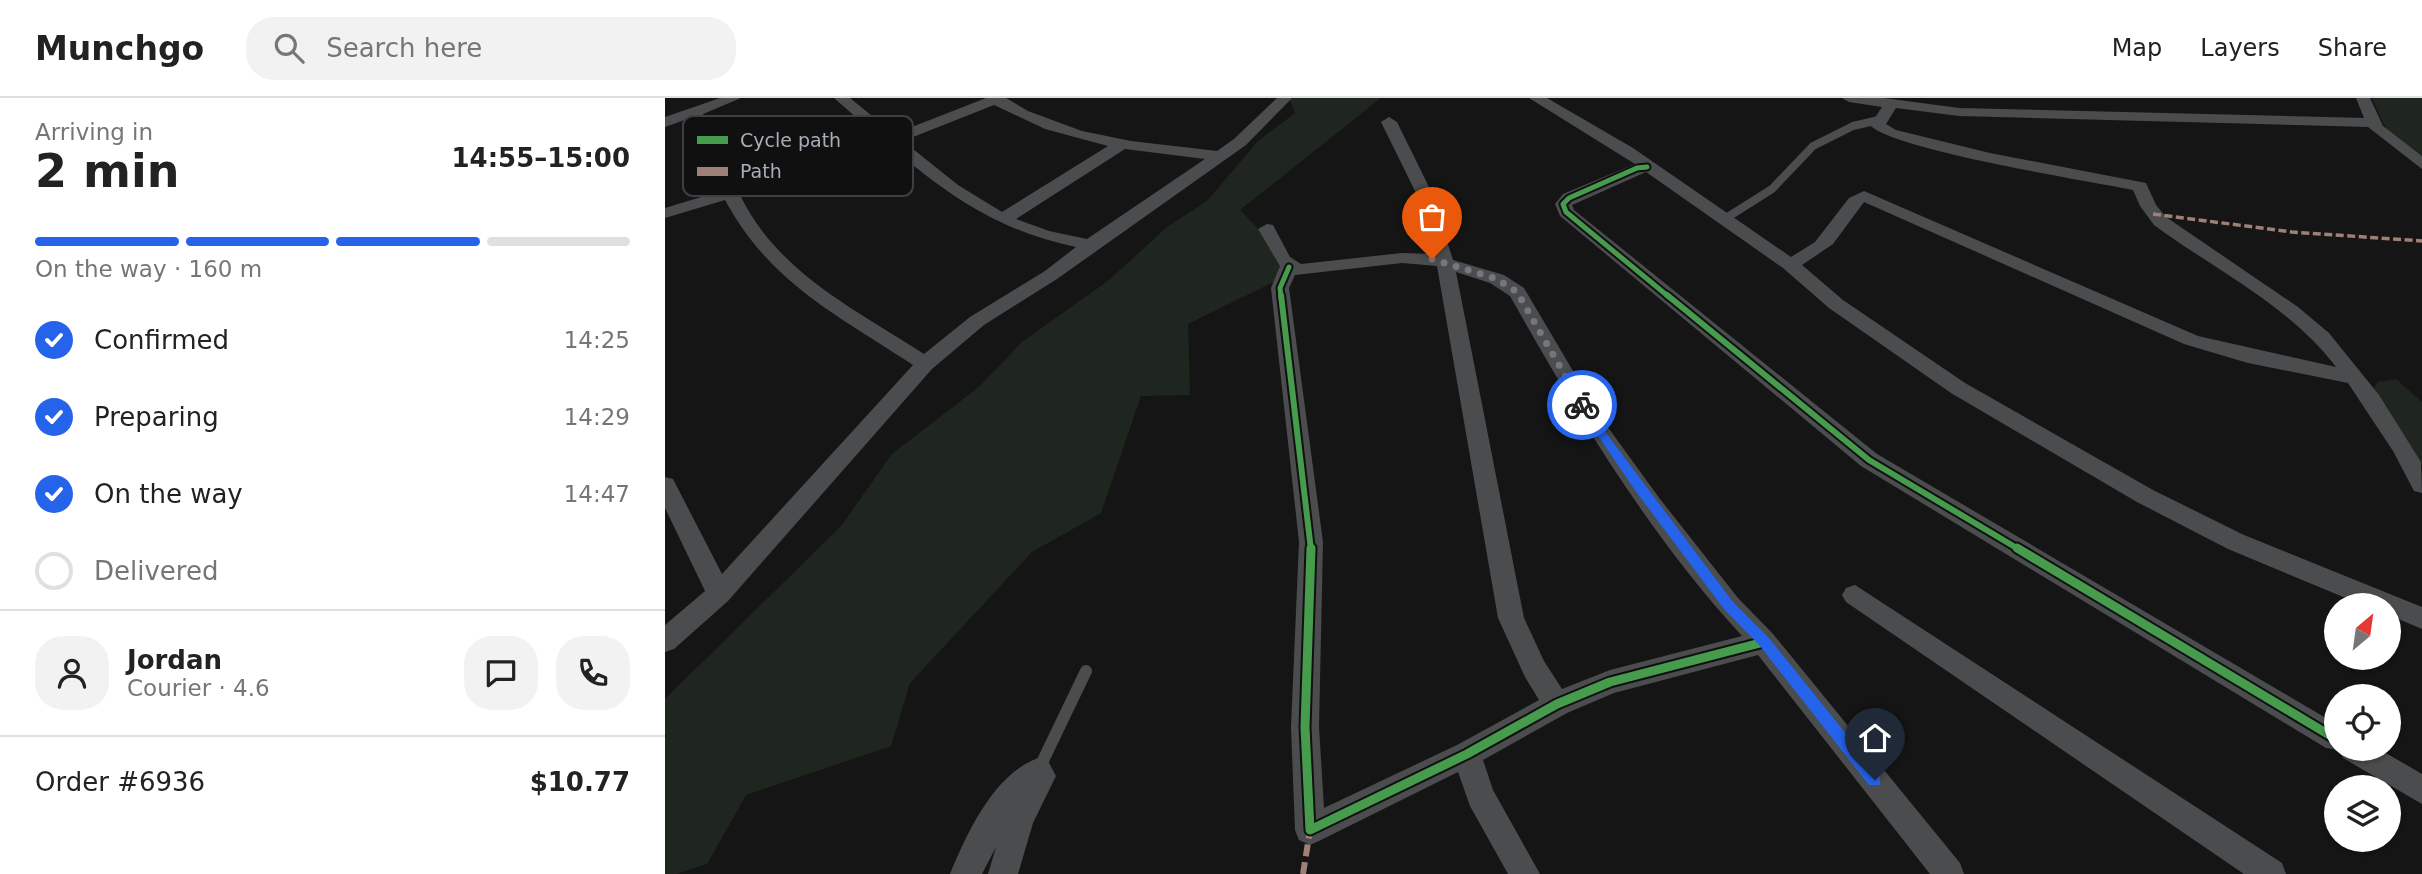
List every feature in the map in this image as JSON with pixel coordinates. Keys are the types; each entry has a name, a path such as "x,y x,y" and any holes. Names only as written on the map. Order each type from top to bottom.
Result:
{"street":[{"path":"665,122 734,98"},
{"path":"841,98 865,116"},
{"path":"665,641 719,594 925,364 977,321 1051,275 1240,142 1285,98"},
{"path":"1536,98 1627,151 1789,264 1858,320 1958,388 2145,496 2290,566 2422,618"},
{"path":"1849,98 1959,112 2373,122"},
{"path":"2363,98 2376,128 2422,164"},
{"path":"913,132 997,99 1065,133 1121,145 1220,156"},
{"path":"1891,105 1879,120 1882,128 1891,133 1935,145 2140,186 2148,206 2160,221 2310,326 2327,342 2406,453 2422,485"},
{"path":"694,111 696,116"},
{"path":"1388,121 1423,191 1444,263 1511,618 1534,669 1557,704"},
{"path":"1003,219 1121,145"},
{"path":"913,156 936,178 1003,219 1038,233 1090,245"},
{"path":"1647,167 1637,168 1569,198 1563,204 1566,212 1869,460 2324,732"},
{"path":"665,213 716,196"},
{"path":"734,196 758,239 786,269 925,364"},
{"path":"1789,264 1808,258 1825,243 1839,228 1853,202 1864,196 2191,340 2248,356 2352,377"},
{"path":"1267,229 1289,267 1298,270 1419,258 1497,279 1517,292 1591,420 1612,450 1729,605 1765,642 1949,874"},
{"path":"1289,267 1280,288 1311,542 1305,727 1310,830 1467,754 1557,704 1610,682 1765,642"},
{"path":"665,485 719,594"},
{"path":"1855,595 2271,874"},
{"path":"1467,754 1480,796 1525,874"},
{"path":"2373,761 2422,790"},
{"path":"965,874 1016,788 1030,773 1038,771 1042,776 1019,819 1003,874"}],"lane":[{"path":"1723,220 1772,189 1813,146 1853,126 1879,120"},
{"path":"1038,771 1086,671"}],"shaded area":[{"path":"1289,98 1381,98 1240,210 1298,270 1188,324 1190,395 1141,396 1101,513 1032,552 910,683 891,746 746,795 707,864 676,874 665,874 665,699 841,526 892,454 979,387 1022,342 1108,281 1167,227 1207,201 1258,141 1295,113"},
{"path":"2372,98 2422,98 2422,156 2386,129"},
{"path":"2396,379 2422,402 2422,466 2413,449 2371,394 2378,382"}],"marked path":[{"path":"2153,214 2292,232 2422,241"},
{"path":"1303,874 1310,830"}],"cycle path":[{"path":"1647,167 1637,168 1569,198 1563,204 1566,212 1869,460 2324,732"},
{"path":"1289,267 1280,288 1311,542 1305,727 1310,830 1467,754 1557,704 1610,682 1764,642"}],"way so far":[{"path":"1432,259 1497,279 1517,292 1582,405"}],"route":[{"path":"1582,405 1641,490 1729,605 1765,642 1875,780"}]}
